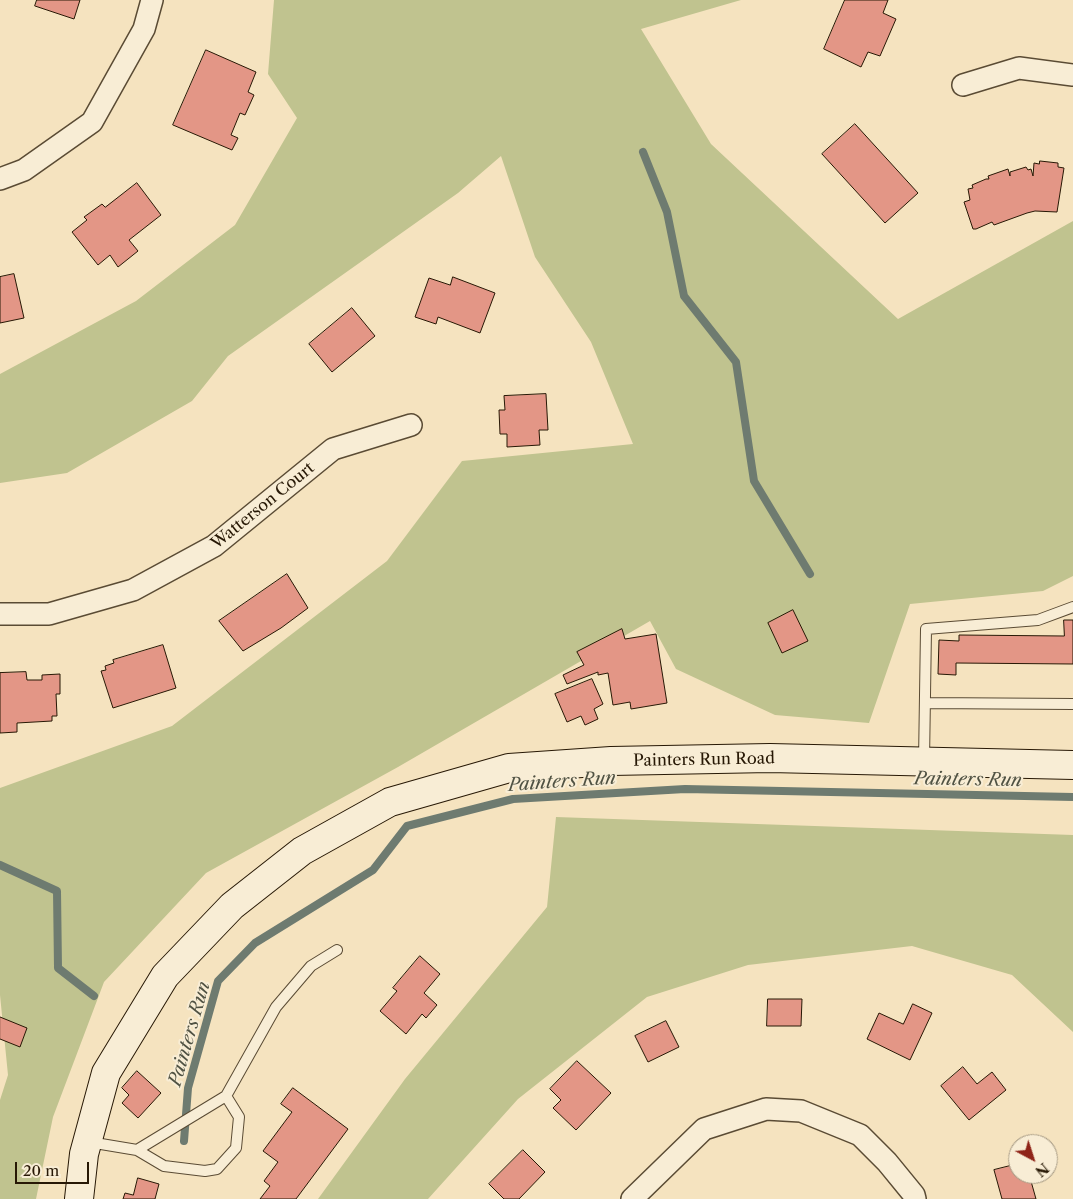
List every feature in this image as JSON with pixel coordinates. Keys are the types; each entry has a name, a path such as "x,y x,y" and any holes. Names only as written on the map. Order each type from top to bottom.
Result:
{"street":[{"path":"0,179 24,170 92,122 144,30 152,0"},
{"path":"963,84 1019,68 1073,75"},
{"name":"Watterson Court","path":"0,614 49,614 133,590 214,546 333,449 411,425"},
{"name":"Painters Run Road","path":"79,1199 84,1154 106,1073 165,976 232,906 302,851 390,802 509,768 611,761 750,759 1073,765"},
{"path":"632,1199 704,1129 766,1110 801,1111 860,1135 887,1162 914,1195 915,1199"}],"lane":[{"path":"924,762 926,629 1038,620 1073,607"},
{"path":"925,703 1073,704"},
{"path":"137,1150 226,1096 276,1007 310,966 337,950"},
{"path":"88,1142 137,1150 164,1166 204,1171 217,1169 236,1148 239,1117 226,1096"}],"green space":[{"path":"274,0 741,0 641,29 711,144 898,319 1073,221 1073,576 1043,591 910,604 869,723 775,715 676,669 650,621 398,767 206,873 104,982 53,1117 36,1199 0,1199 0,1100 8,1075 0,995 0,788 172,726 387,561 462,461 633,444 591,342 535,257 501,156 458,193 228,356 192,401 67,473 0,483 0,374 136,301 235,225 297,118 268,74"},
{"path":"556,817 1073,835 1073,1032 1012,975 912,946 748,965 647,997 518,1099 428,1199 318,1199 405,1079 547,907"}],"building":[{"path":"37,0 80,0 74,19 35,6"},
{"path":"845,0 888,0 883,13 896,19 880,56 868,52 861,67 824,49"},
{"path":"206,50 256,72 248,92 254,95 245,115 240,113 231,135 238,138 232,150 173,125"},
{"path":"855,124 918,193 885,223 822,154"},
{"path":"1040,161 1058,163 1058,167 1064,168 1057,212 1035,211 994,225 992,222 973,229 964,202 970,200 968,189 973,188 972,185 989,179 988,176 1008,169 1010,176 1010,172 1026,167 1028,170 1031,169 1033,176 1034,163 1039,164"},
{"path":"137,183 161,215 129,240 138,251 118,267 110,255 98,265 72,232 87,220 84,217 102,204 105,207"},
{"path":"14,274 24,318 0,323 0,277"},
{"path":"453,277 495,293 480,333 438,317 436,324 415,317 429,278 450,285"},
{"path":"352,308 375,336 332,372 309,344"},
{"path":"546,394 548,430 539,430 540,445 507,447 507,434 500,434 499,410 505,410 504,396"},
{"path":"287,574 308,608 281,628 243,651 219,621"},
{"path":"793,610 808,641 782,653 768,623"},
{"path":"1064,620 1073,620 1073,664 956,663 956,675 938,674 939,640 959,641 959,635 1064,636"},
{"path":"622,629 625,639 656,634 667,703 631,709 630,702 613,705 608,673 598,675 598,672 567,684 563,675 584,665 577,652"},
{"path":"163,645 176,688 113,708 101,671 106,670 105,666 114,663 113,660"},
{"path":"26,672 27,680 42,680 42,675 60,674 60,694 56,694 57,716 52,716 52,721 17,723 17,732 0,733 0,673"},
{"path":"592,679 603,704 594,709 598,719 585,725 581,716 567,722 555,694"},
{"path":"420,956 440,974 424,993 437,1005 426,1018 422,1014 406,1034 380,1011 397,991 393,988"},
{"path":"768,999 802,999 801,1026 767,1026"},
{"path":"913,1004 932,1013 910,1060 867,1039 879,1013 903,1024"},
{"path":"0,1017 27,1028 20,1047 0,1039"},
{"path":"666,1021 679,1047 648,1062 635,1036"},
{"path":"577,1061 611,1093 576,1130 553,1108 561,1100 550,1089"},
{"path":"963,1067 977,1084 992,1072 1006,1090 969,1120 941,1086"},
{"path":"137,1071 161,1093 138,1118 122,1103 129,1095 122,1088"},
{"path":"293,1088 348,1129 296,1199 260,1199 270,1186 264,1181 278,1162 263,1151 292,1112 281,1104"},
{"path":"523,1150 545,1172 519,1199 504,1199 489,1184"},
{"path":"1008,1166 1008,1184 1032,1184 1036,1199 1002,1199 994,1170"},
{"path":"138,1178 159,1184 155,1199 123,1199 125,1193 133,1195"}],"waterway":[{"path":"643,152 667,212 684,296 736,362 754,481 810,574"},
{"name":"Painters Run","path":"184,1141 188,1088 218,981 255,943 373,870 407,826 513,799 685,789 1073,797"},
{"path":"0,865 57,891 58,968 94,996"}]}
